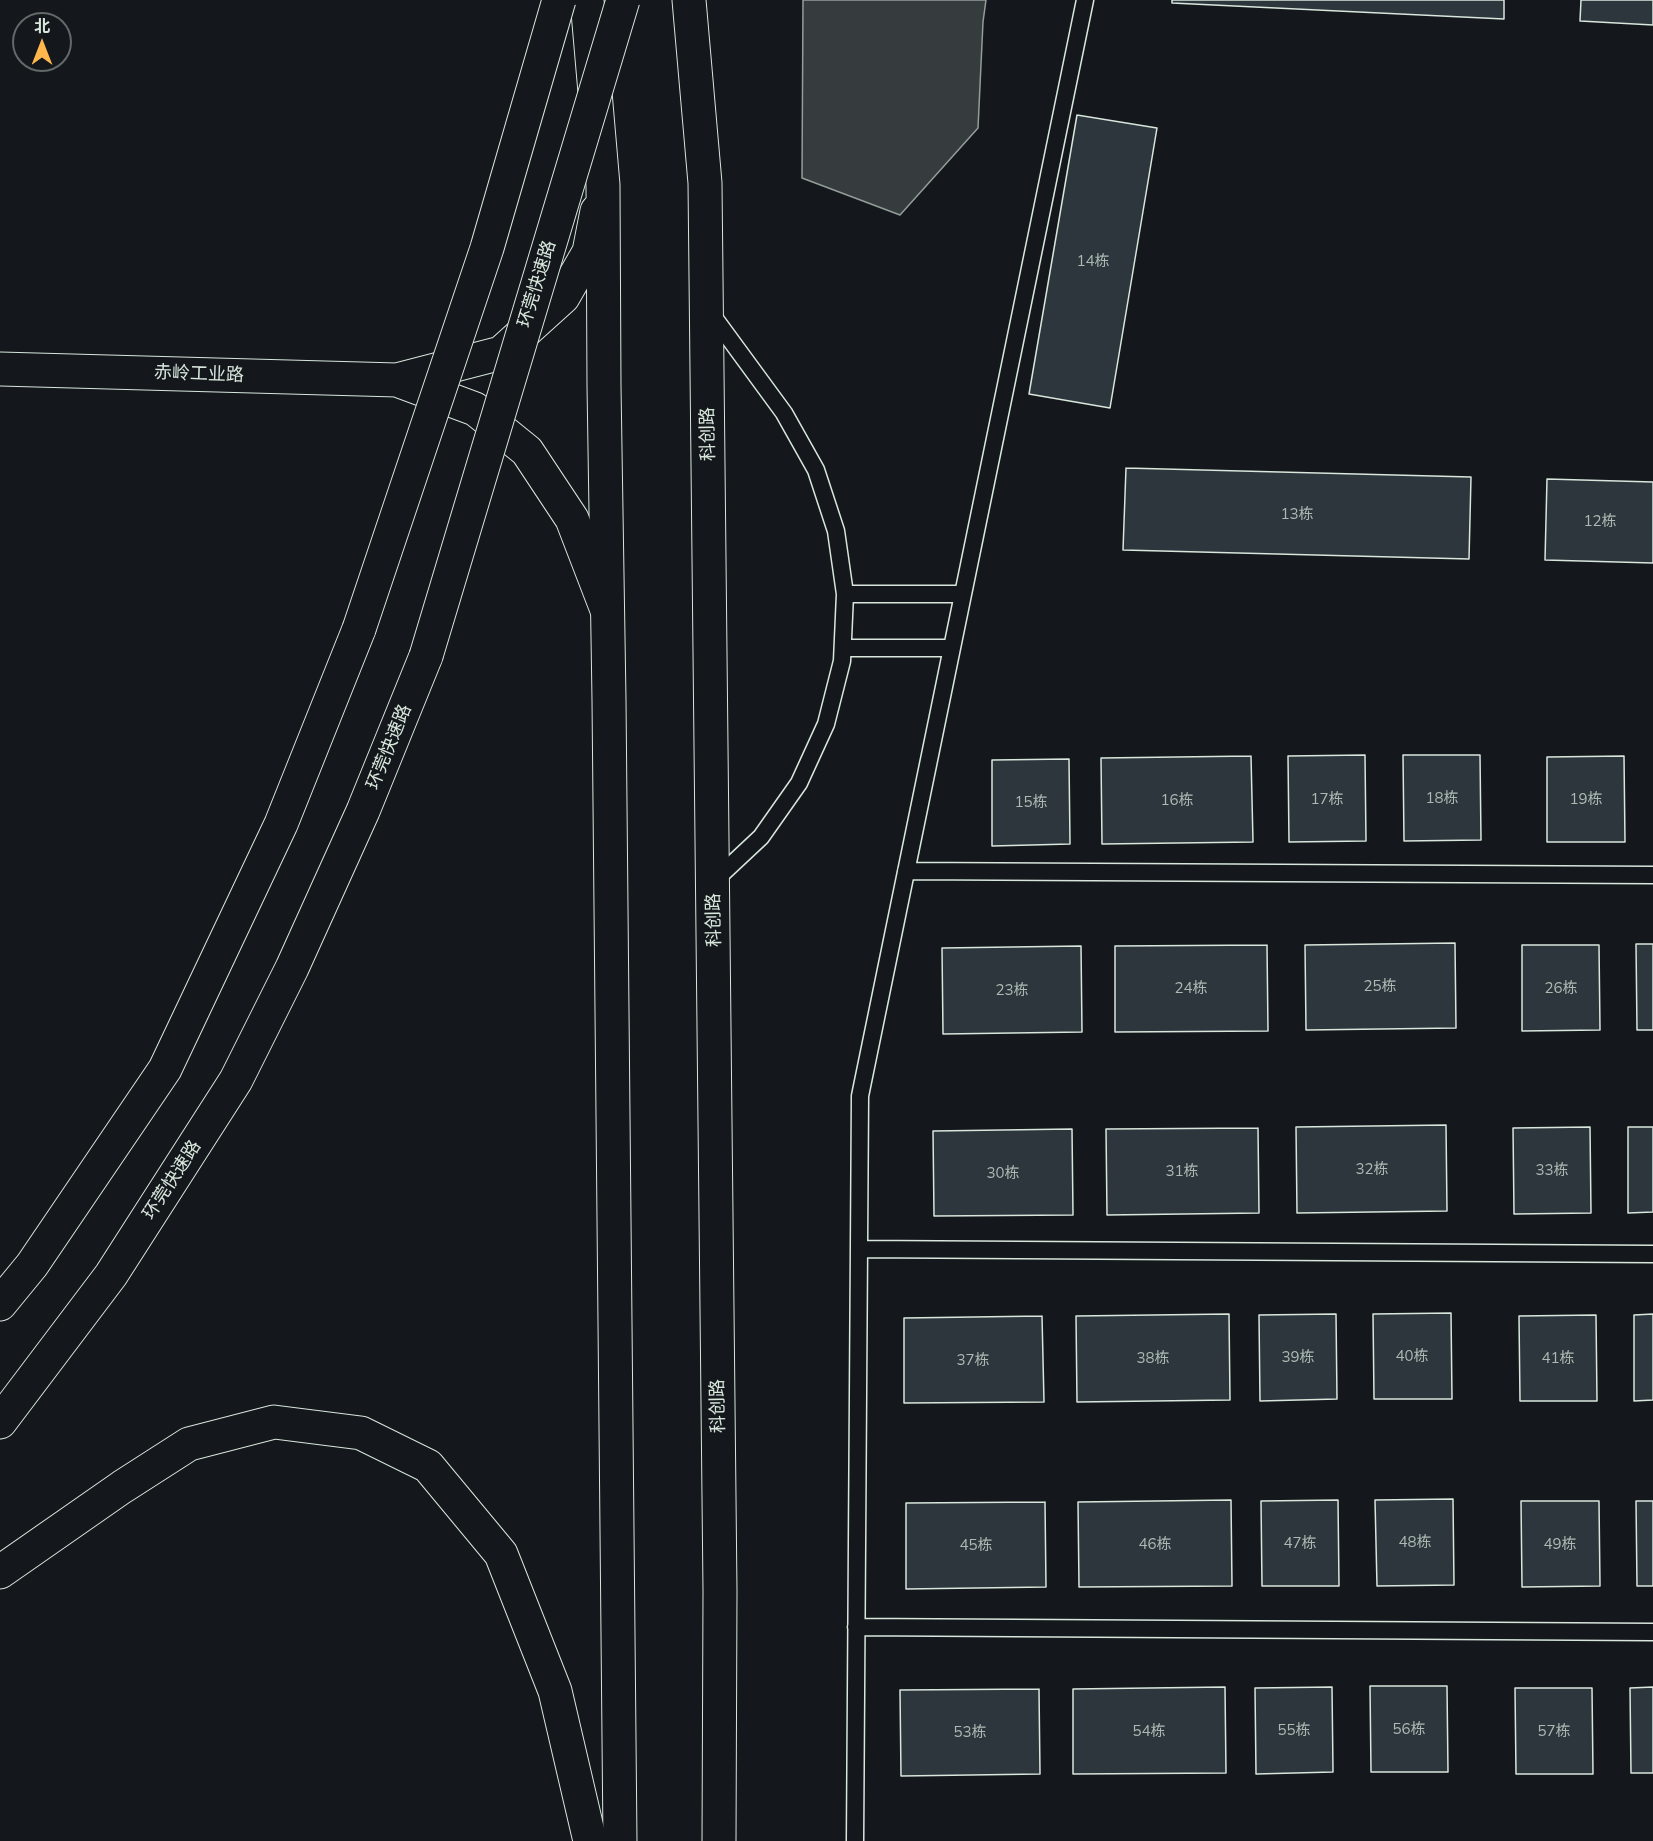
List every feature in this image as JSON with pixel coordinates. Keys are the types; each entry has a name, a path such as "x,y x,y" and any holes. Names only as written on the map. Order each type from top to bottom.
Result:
{"main road":[{"path":"0,1304 32,1265 165,1069 282,824 359,629 487,248 559,0"},
{"path":"587,0 603,185 620,1841"},
{"name":"环莞快速路","path":"0,1422 111,1275 236,1080 292,969 363,811 426,656 622,0"},
{"name":"科创路","path":"689,0 705,183 720,1579 719,1841"},
{"path":"397,380 501,353 563,297 589,252 603,185"},
{"name":"赤岭工业路","path":"0,369 397,380"},
{"path":"397,380 475,409 527,451 572,519 608,613"},
{"path":"0,1572 122,1487 189,1444 274,1422 361,1433 428,1466 501,1554 555,1691 590,1841"}],"lane":[{"path":"855,1841 860,1096 1085,0"},
{"path":"707,307 783,413 816,470 836,531 845,594 842,661 826,724 799,783 761,837 714,882"},
{"path":"845,594 963,594"},
{"path":"843,648 952,648"},
{"path":"906,871 1653,875"},
{"path":"859,1249 1653,1254"},
{"path":"856,1627 1653,1632"}],"shaded area":[{"path":"803,0 986,0 978,128 900,215 802,178"}],"building":[{"path":"1172,0 1504,0 1504,19 1172,3"},
{"path":"1581,0 1653,0 1653,25 1580,21"},
{"path":"1077,115 1157,128 1110,408 1029,394"},
{"path":"1126,468 1471,477 1469,559 1123,550"},
{"path":"1547,479 1653,482 1653,563 1545,560"},
{"path":"1365,755 1366,841 1289,842 1288,756"},
{"path":"1403,755 1480,755 1481,840 1404,841"},
{"path":"1251,756 1253,842 1102,844 1101,758"},
{"path":"1624,756 1625,842 1547,842 1547,757"},
{"path":"1069,759 1070,844 992,846 992,760"},
{"path":"1455,943 1456,1028 1306,1030 1305,945"},
{"path":"1636,944 1653,944 1653,1030 1637,1030"},
{"path":"1267,945 1268,1031 1115,1032 1115,946"},
{"path":"1522,945 1599,945 1600,1030 1522,1031"},
{"path":"1081,946 1082,1032 943,1034 942,948"},
{"path":"1446,1125 1447,1211 1297,1213 1296,1127"},
{"path":"1590,1127 1591,1213 1514,1214 1513,1128"},
{"path":"1628,1127 1653,1127 1653,1212 1628,1213"},
{"path":"1258,1128 1259,1213 1107,1215 1106,1129"},
{"path":"1072,1129 1073,1215 934,1216 933,1131"},
{"path":"1451,1313 1452,1399 1374,1399 1373,1314"},
{"path":"1229,1314 1230,1400 1077,1402 1076,1316"},
{"path":"1336,1314 1337,1399 1260,1401 1259,1315"},
{"path":"1653,1314 1653,1400 1634,1401 1634,1315"},
{"path":"1596,1315 1597,1401 1520,1401 1519,1316"},
{"path":"1042,1316 1044,1402 904,1403 904,1318"},
{"path":"1453,1499 1454,1585 1377,1586 1375,1500"},
{"path":"1231,1500 1232,1586 1079,1587 1078,1502"},
{"path":"1338,1500 1339,1586 1262,1586 1261,1501"},
{"path":"1521,1501 1599,1501 1600,1586 1522,1587"},
{"path":"1636,1501 1653,1501 1653,1586 1637,1586"},
{"path":"1045,1502 1046,1587 906,1589 906,1503"},
{"path":"1370,1686 1447,1686 1448,1772 1371,1772"},
{"path":"1225,1687 1226,1773 1073,1774 1073,1689"},
{"path":"1332,1687 1333,1772 1256,1774 1255,1688"},
{"path":"1653,1687 1653,1773 1631,1773 1630,1688"},
{"path":"1515,1688 1592,1688 1593,1774 1516,1774"},
{"path":"1039,1689 1040,1774 901,1776 900,1690"}]}
